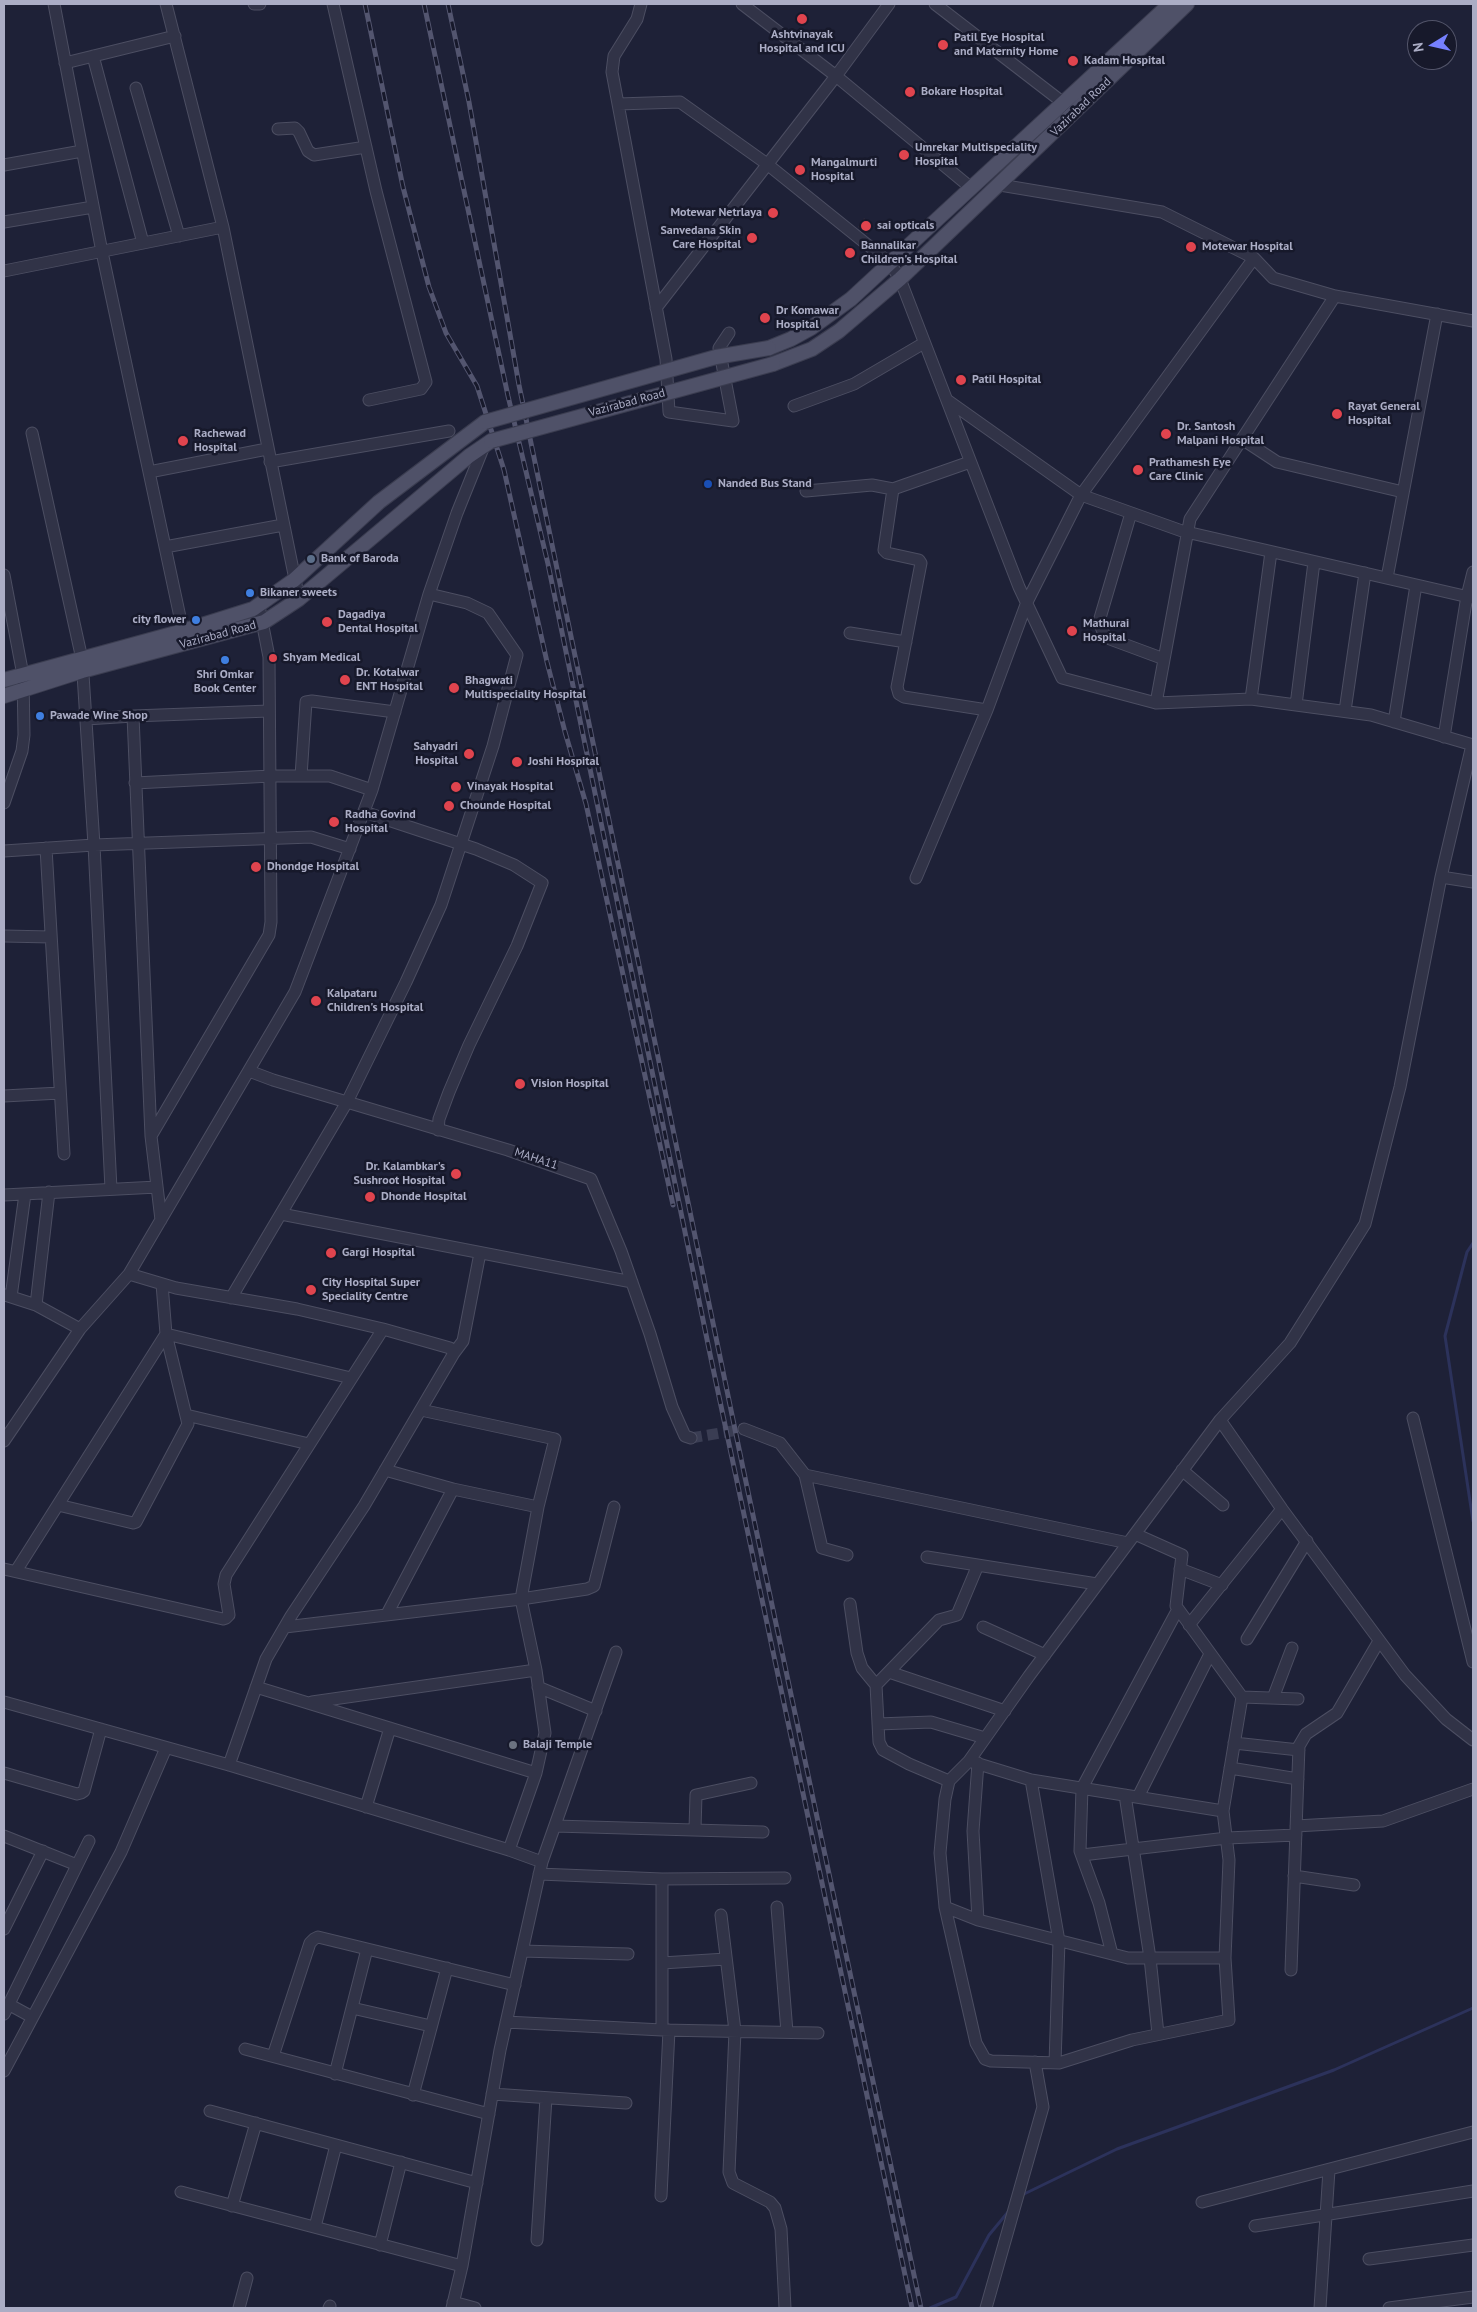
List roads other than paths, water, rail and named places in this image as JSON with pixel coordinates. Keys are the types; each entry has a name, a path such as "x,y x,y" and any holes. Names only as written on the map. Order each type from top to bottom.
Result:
{"main road":[{"name":"Vazirabad Road","path":"4,696 22,691 82,665 259,606 294,580 379,502 485,422 716,357 768,348 791,340 833,313 890,263 1170,4"},
{"name":"Vazirabad Road","path":"4,680 82,665 264,622 299,599 423,494 488,443 773,364 812,349 839,331 900,279 1187,4"},
{"path":"933,222 946,236"}],"street":[{"path":"54,4 102,252 183,631"},
{"path":"166,4 223,228 299,599"},
{"path":"254,4 260,4"},
{"path":"333,4 366,147 426,382 420,389 369,400"},
{"path":"641,4 637,19 614,56 612,72 666,358 669,412 733,421 719,348 728,333"},
{"path":"742,4 836,76 970,187"},
{"path":"656,308 836,76 889,4"},
{"path":"935,4 1075,112"},
{"path":"66,63 174,36"},
{"path":"93,56 143,243"},
{"path":"136,88 179,236"},
{"path":"618,104 680,102 767,164 890,263 900,279 1018,588 1027,602 1062,678 1156,702 1251,699 1346,711 1370,715 1473,745 1441,877 1400,1087 1365,1224 1290,1342 1220,1420 1182,1470 1132,1538 1097,1584 985,1738 973,1762 949,1781 945,1799 940,1853 945,1907 978,2050 985,2059 991,2061 1055,2063 1132,2040 1229,2020 1225,1958 1229,1860 1223,1811 1242,1697 1176,1606 1182,1555 1132,1538 805,1475"},
{"path":"278,129 296,128 308,151 314,155 366,147"},
{"path":"4,165 82,151"},
{"path":"1000,185 1162,212 1254,258 1274,278 1335,296 1473,321"},
{"path":"4,222 93,207"},
{"path":"4,271 223,228"},
{"path":"916,878 987,710 1027,602 1081,495 1254,258"},
{"path":"1156,702 1190,518 1335,296"},
{"path":"1387,578 1437,314"},
{"path":"794,406 854,384 924,343"},
{"path":"946,399 1081,495 1188,533 1470,597"},
{"path":"270,462 449,431"},
{"path":"32,433 82,665 94,845 111,1189"},
{"path":"1242,439 1277,462 1403,492"},
{"path":"4,1441 80,1329 130,1274 296,992 372,790 429,594 457,513 488,443"},
{"path":"149,472 267,449"},
{"path":"806,491 872,485 893,489 970,462"},
{"path":"893,489 884,550 887,554 919,560 921,564 897,687 901,696 987,710"},
{"path":"1132,513 1100,618 1101,627 1104,634 1110,639 1164,659"},
{"path":"165,547 283,525"},
{"path":"1251,699 1271,552"},
{"path":"1296,705 1314,562"},
{"path":"1444,736 1473,572"},
{"path":"1346,711 1365,573"},
{"path":"4,575 23,675 24,735 22,751 7,786 4,803"},
{"path":"1394,722 1416,585"},
{"path":"232,1298 347,1102 406,982 441,905 493,746 517,655 488,613 468,603 429,594"},
{"path":"151,1136 268,935 271,922 272,838 269,657 264,622 259,606"},
{"path":"850,633 906,642"},
{"path":"301,776 306,702 312,701 395,712"},
{"path":"86,719 269,711"},
{"path":"132,716 151,1136 161,1220"},
{"path":"135,783 271,776 330,776 372,790"},
{"path":"364,812 514,865 542,883 517,946 469,1045 449,1092 439,1119 438,1130"},
{"path":"4,851 137,843 311,837 350,849"},
{"path":"46,848 64,1154"},
{"path":"1441,877 1473,882"},
{"path":"4,936 51,937"},
{"name":"MAHA11","path":"249,1071 273,1080 552,1164 591,1179 632,1282 672,1407 685,1436 691,1438"},
{"path":"4,1096 60,1093"},
{"path":"4,1195 157,1187"},
{"path":"36,1306 49,1192"},
{"path":"25,1194 7,1296 36,1306 80,1329"},
{"path":"281,1214 632,1282"},
{"path":"229,1766 266,1659 385,1470 454,1353 463,1344 480,1253"},
{"path":"130,1274 162,1284 297,1309 383,1329 450,1348 454,1353"},
{"path":"58,1506 132,1523 136,1522 188,1424 166,1334 162,1284"},
{"path":"4,1569 226,1618 229,1615 224,1584 226,1575 383,1329"},
{"path":"166,1334 352,1378"},
{"path":"16,1571 166,1334"},
{"path":"421,1410 555,1439 538,1507 521,1599 536,1670 545,1733 536,1773 508,1850"},
{"path":"186,1415 309,1444"},
{"path":"1413,1418 1473,1662"},
{"path":"1220,1420 1378,1641 1425,1698 1446,1719 1473,1740"},
{"path":"744,1429 780,1443 805,1475 822,1548 847,1555"},
{"path":"385,1470 453,1489 538,1507"},
{"path":"1182,1470 1223,1505"},
{"path":"387,1614 453,1489"},
{"path":"285,1627 521,1599 586,1589 594,1586 614,1507"},
{"path":"1190,1625 1282,1508"},
{"path":"1247,1639 1307,1541"},
{"path":"927,1557 1097,1584"},
{"path":"876,1685 939,1620 957,1615 978,1565"},
{"path":"1180,1569 1222,1585"},
{"path":"850,1604 856,1653 862,1668 876,1685 878,1742 883,1750 909,1764 949,1781"},
{"path":"1112,1954 1099,1903 1082,1855 1082,1788 1178,1609"},
{"path":"983,1627 1045,1655"},
{"path":"1291,1970 1299,1750 1301,1739 1337,1713 1378,1641"},
{"path":"1272,1698 1292,1648"},
{"path":"475,2308 452,2305 462,2266 506,2022 542,1862 616,1652"},
{"path":"1138,1797 1210,1654"},
{"path":"308,1703 536,1670"},
{"path":"889,1672 1005,1711"},
{"path":"256,1687 536,1773"},
{"path":"538,1687 596,1711"},
{"path":"1242,1697 1298,1699"},
{"path":"4,1702 229,1766 508,1850 542,1862"},
{"path":"878,1724 931,1722 985,1738"},
{"path":"366,1807 390,1728"},
{"path":"4,1773 77,1794 81,1793 84,1791 101,1729"},
{"path":"1234,1743 1299,1750"},
{"path":"4,2071 121,1852 166,1748"},
{"path":"973,1762 1031,1780 1223,1811"},
{"path":"973,1762 973,1831 978,1920"},
{"path":"1230,1768 1298,1779"},
{"path":"1031,1780 1059,1941 1055,2063"},
{"path":"695,1829 696,1795 751,1783"},
{"path":"1082,1855 1383,1821 1473,1789"},
{"path":"1125,1795 1150,1958 1158,2034"},
{"path":"555,1826 763,1832"},
{"path":"4,1836 77,1865"},
{"path":"32,2017 5,2012 89,1841"},
{"path":"4,1929 43,1851"},
{"path":"539,1874 662,1879 785,1878"},
{"path":"1294,1876 1354,1885"},
{"path":"661,2196 666,2030 662,1964 662,1879"},
{"path":"777,1907 787,2032"},
{"path":"945,1907 978,1920 1128,1958 1225,1958"},
{"path":"721,1915 735,2031 728,2172 733,2183 770,2202 775,2208 781,2229 785,2308"},
{"path":"273,2056 312,1940 318,1938 515,1985"},
{"path":"334,2074 367,1949"},
{"path":"522,1951 628,1954"},
{"path":"662,1964 726,1959"},
{"path":"414,2095 447,1968"},
{"path":"352,2008 431,2026"},
{"path":"506,2022 666,2030 818,2033"},
{"path":"245,2049 489,2114"},
{"path":"986,2308 1043,2108 1035,2062"},
{"path":"492,2094 626,2103"},
{"path":"536,2240 546,2098"},
{"path":"210,2111 477,2183"},
{"path":"232,2206 256,2124"},
{"path":"1202,2202 1473,2132"},
{"path":"315,2227 336,2145"},
{"path":"380,2244 401,2162"},
{"path":"1320,2308 1329,2170"},
{"path":"1255,2226 1473,2191"},
{"path":"181,2192 462,2266"},
{"path":"1369,2258 1473,2245"},
{"path":"239,2308 247,2278"},
{"path":"1389,2308 1473,2297"}],"waterway":[{"path":"1473,1243 1467,1252 1445,1336 1473,1521"},
{"path":"1022,2195 1117,2149 1334,2070 1473,2008"},
{"path":"930,2308 956,2297 989,2235 1008,2212"}],"tunnel":[{"path":"691,1438 744,1429"}],"railway":[{"path":"365,4 403,187 429,287 446,333 477,386 504,470 547,662 586,804 673,1205"},
{"path":"424,4 508,396 548,564 710,1354 912,2308"},
{"path":"448,4 469,102 519,385 743,1468 921,2308"}],"place":[{"name":"Ashtvinayak Hospital and ICU","path":"802,19"},
{"name":"Patil Eye Hospital and Maternity Home","path":"943,45"},
{"name":"Kadam Hospital","path":"1073,61"},
{"name":"Bokare Hospital","path":"910,92"},
{"name":"Umrekar Multispeciality Hospital","path":"904,155"},
{"name":"Mangalmurti Hospital","path":"800,170"},
{"name":"Motewar Netrlaya","path":"773,213"},
{"name":"sai opticals","path":"866,226"},
{"name":"Sanvedana Skin Care Hospital","path":"752,238"},
{"name":"Motewar Hospital","path":"1191,247"},
{"name":"Bannalikar Children's Hospital","path":"850,253"},
{"name":"Dr Komawar Hospital","path":"765,318"},
{"name":"Patil Hospital","path":"961,380"},
{"name":"Rayat General Hospital","path":"1337,414"},
{"name":"Dr. Santosh Malpani Hospital","path":"1166,434"},
{"name":"Rachewad Hospital","path":"183,441"},
{"name":"Prathamesh Eye Care Clinic","path":"1138,470"},
{"name":"Nanded Bus Stand","path":"708,484"},
{"name":"Bank of Baroda","path":"311,559"},
{"name":"Bikaner sweets","path":"250,593"},
{"name":"city flower","path":"196,620"},
{"name":"Dagadiya Dental Hospital","path":"327,622"},
{"name":"Mathurai Hospital","path":"1072,631"},
{"name":"Shyam Medical","path":"273,658"},
{"name":"Shri Omkar Book Center","path":"225,660"},
{"name":"Dr. Kotalwar ENT Hospital","path":"345,680"},
{"name":"Bhagwati Multispeciality Hospital","path":"454,688"},
{"name":"Pawade Wine Shop","path":"40,716"},
{"name":"Sahyadri Hospital","path":"469,754"},
{"name":"Joshi Hospital","path":"517,762"},
{"name":"Vinayak Hospital","path":"456,787"},
{"name":"Chounde Hospital","path":"449,806"},
{"name":"Radha Govind Hospital","path":"334,822"},
{"name":"Dhondge Hospital","path":"256,867"},
{"name":"Kalpataru Children's Hospital","path":"316,1001"},
{"name":"Vision Hospital","path":"520,1084"},
{"name":"Dr. Kalambkar's Sushroot Hospital","path":"456,1174"},
{"name":"Dhonde Hospital","path":"370,1197"},
{"name":"Gargi Hospital","path":"331,1253"},
{"name":"City Hospital Super Speciality Centre","path":"311,1290"},
{"name":"Balaji Temple","path":"513,1745"}]}
